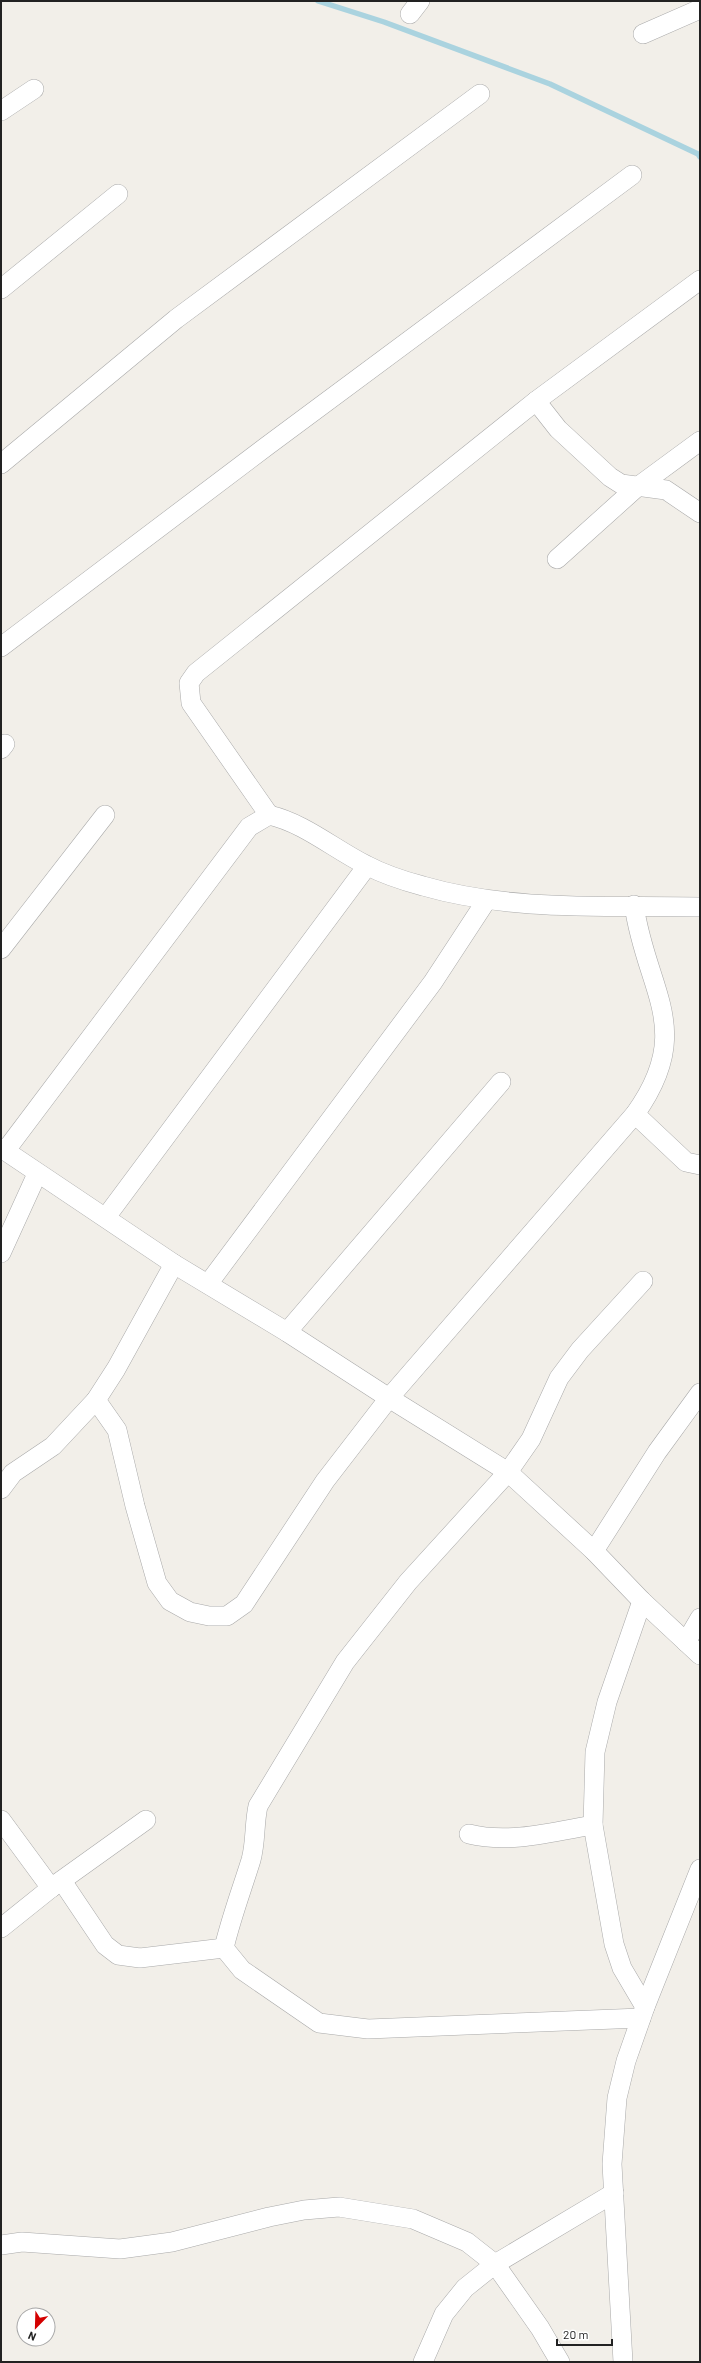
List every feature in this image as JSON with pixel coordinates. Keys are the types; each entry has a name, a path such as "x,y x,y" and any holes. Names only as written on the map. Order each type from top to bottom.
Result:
{"street":[{"path":"643,34 700,9"},
{"path":"1,111 34,89"},
{"path":"1,464 176,319 480,94"},
{"path":"1,647 632,175"},
{"path":"1,290 118,194"},
{"path":"700,280 536,401 196,673 189,683 191,703 269,815 288,821 367,866 422,886 486,900 547,906 700,907"},
{"path":"536,401 558,429 610,477 621,484 636,488 666,490 700,512"},
{"path":"557,559 636,488 700,441"},
{"path":"1,949 105,815"},
{"path":"269,815 249,827 3,1149 37,1174 106,1217 174,1264 287,1332 508,1472 594,1551 642,1601 700,1655"},
{"path":"106,1217 367,866"},
{"path":"208,1284 433,982 486,900"},
{"path":"96,1400 117,1430 135,1506 157,1583 170,1601 190,1612 209,1616 227,1616 244,1604 325,1481 389,1398 635,1114 651,1092 663,1060 666,1028 662,1008 640,935 634,906"},
{"path":"287,1332 501,1082"},
{"path":"635,1114 686,1162 700,1165"},
{"path":"1,1253 37,1174"},
{"path":"1,1489 13,1473 53,1446 96,1400 116,1369 174,1264"},
{"path":"224,1948 251,1859 255,1838 254,1823 258,1806 294,1744 345,1662 398,1594 508,1472 531,1439 559,1378 580,1350 643,1281"},
{"path":"594,1551 657,1452 700,1393"},
{"path":"642,1601 607,1702 595,1752 593,1825 614,1944 622,1968 643,2012"},
{"path":"686,1642 700,1618"},
{"path":"1,1820 56,1884 105,1945 118,1955 140,1958 224,1948"},
{"path":"1,1928 56,1884 146,1820"},
{"path":"469,1834 488,1839 506,1839 593,1825"},
{"path":"622,2362 612,2164 617,2098 626,2061 643,2012 700,1869"},
{"path":"224,1948 242,1970 319,2023 368,2029 643,2012"},
{"path":"423,2362 444,2314 465,2288 494,2264 614,2193"},
{"path":"1,2245 22,2242 120,2249 179,2241 268,2217 304,2210 338,2208 413,2218 467,2242 494,2264 540,2328 560,2362"}],"waterway":[{"path":"318,1 384,22 550,84 698,154 700,157"}]}
